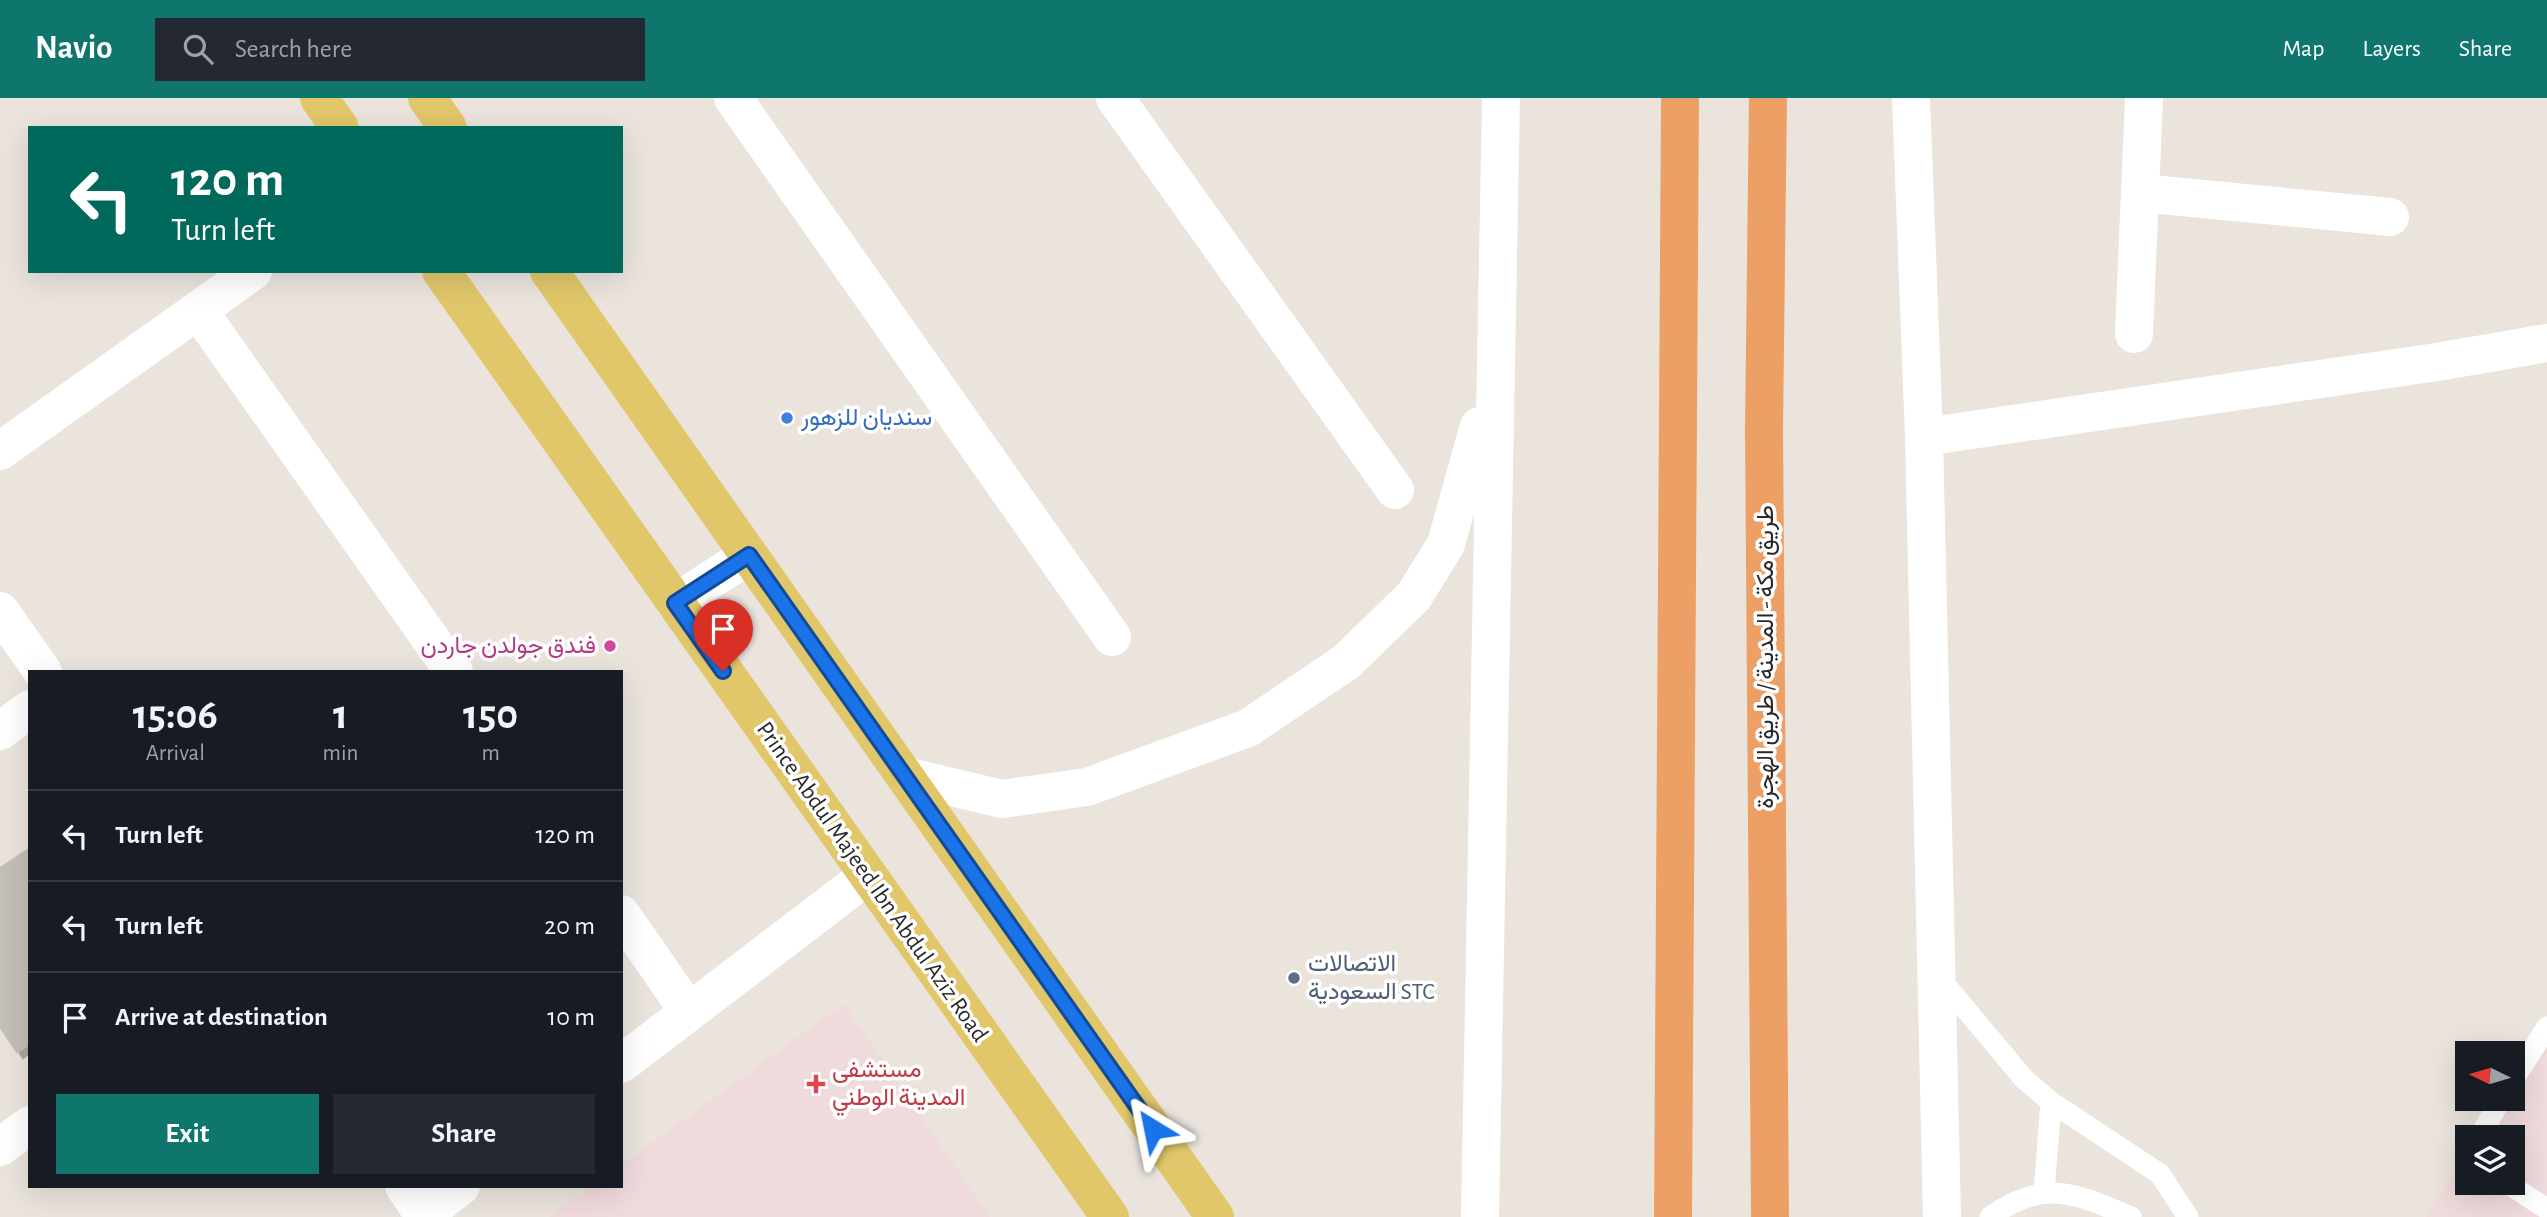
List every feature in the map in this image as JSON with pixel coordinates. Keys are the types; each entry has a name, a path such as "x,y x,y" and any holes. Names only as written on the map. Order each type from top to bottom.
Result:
{"highway":[{"path":"1673,1217 1680,98"},
{"name":"طريق مكة - المدينة / طريق الهجرة","path":"1769,98 1764,443 1769,1217"}],"main road":[{"path":"319,98 339,126"},
{"path":"427,98 447,126"},
{"path":"733,98 1112,637"},
{"path":"1115,98 1395,490"},
{"path":"1474,1207 1501,98"},
{"path":"1911,98 1924,437 1942,1217"},
{"path":"2134,334 2144,98"},
{"path":"2140,193 2390,217"},
{"path":"0,451 250,273"},
{"name":"Prince Abdul Majeed Ibn Abdul Aziz Road","path":"442,273 1110,1217"},
{"path":"550,273 1215,1217"},
{"path":"198,310 453,670"},
{"path":"1924,437 2437,362 2547,343"},
{"path":"2437,362 2547,369"},
{"path":"905,776 1002,799 1087,788 1248,728 1346,662 1414,597 1446,544 1494,373"},
{"path":"675,603 749,555"},
{"path":"0,611 42,670"},
{"path":"0,731 28,710"},
{"path":"623,1062 867,876"},
{"path":"623,917 689,1012"},
{"path":"0,1147 28,1126"},
{"path":"418,1209 457,1188"}],"lane":[{"path":"1936,974 2024,1079 2051,1102 2160,1174 2188,1217"},
{"path":"2525,1061 2547,1027"},
{"path":"2044,1193 2051,1102"},
{"path":"1990,1217 2015,1200 2044,1193 2081,1195 2131,1217"},
{"path":"2525,1195 2547,1209"}],"shaded area":[{"name":"مستشفى المدينة الوطني","path":"844,1004 990,1217 549,1217 590,1188 623,1188 623,1164"},
{"path":"2547,1035 2547,1217 2425,1217 2455,1172 2455,1195 2525,1195 2525,1125 2486,1125 2496,1111 2525,1111 2525,1068"}],"building":[{"path":"28,849 28,1044 17,1052 0,1027 0,868"}],"place":[{"name":"سنديان للزهور","path":"787,418"},
{"name":"فندق جولدن جاردن","path":"610,646"},
{"name":"الاتصالات السعودية STC","path":"1294,978"},
{"name":"مستشفى المدينة الوطني","path":"816,1084"}],"route":[{"path":"723,671 675,603 749,555 1153,1129"}]}
